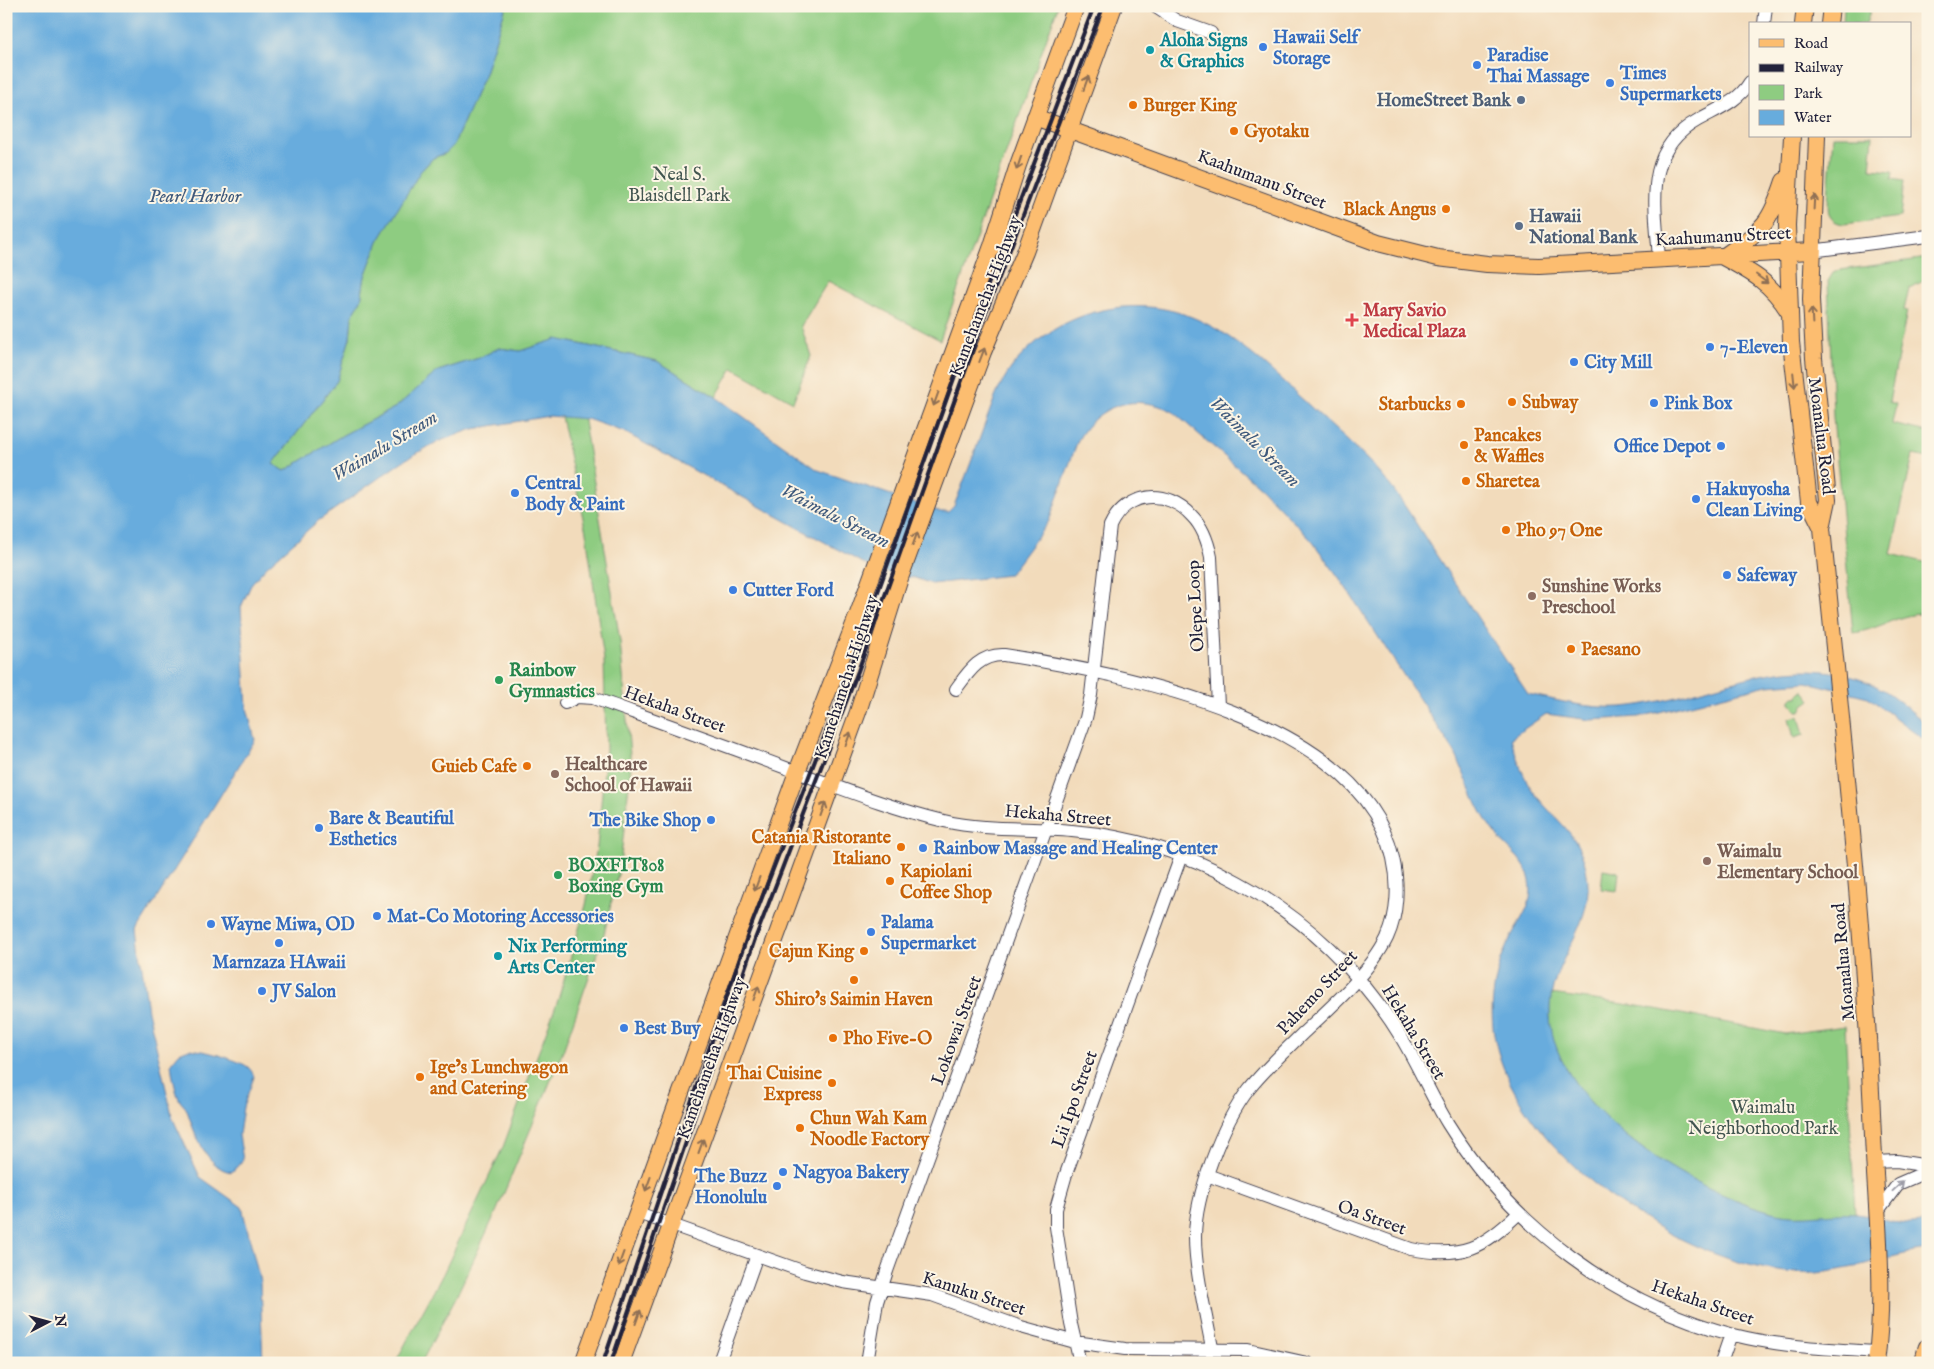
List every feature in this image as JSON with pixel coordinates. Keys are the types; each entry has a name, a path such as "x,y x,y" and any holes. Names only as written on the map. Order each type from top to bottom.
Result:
{"highway":[{"path":"1924,1363 1928,1348"}],"main road":[{"name":"Kamehameha Highway","path":"583,1363 797,772 874,570 992,246 1035,117 1076,6"},
{"name":"Kamehameha Highway","path":"621,1363 858,712 900,578 983,352 1025,252 1114,6"},
{"path":"1803,22 1805,6"},
{"path":"1829,22 1831,6"},
{"name":"Kaahumanu Street","path":"1035,117 1331,227 1406,252 1438,258 1515,265 1724,257 1811,251"},
{"name":"Moanalua Road","path":"1792,138 1788,253 1794,373 1808,502 1822,528"},
{"name":"Moanalua Road","path":"1817,138 1811,251 1814,358 1828,500 1822,528 1868,1017 1877,1212 1877,1357"},
{"path":"1790,164 1774,212 1768,221 1724,257 1764,280 1779,296 1790,314"}],"street":[{"path":"1154,6 1177,21 1211,33"},
{"path":"1764,22 1766,6"},
{"path":"1659,260 1656,175 1665,150 1678,132 1736,99 1749,83"},
{"name":"Kaahumanu Street","path":"1811,251 1928,236"},
{"name":"Olepe Loop","path":"1094,671 1110,526 1119,512 1133,501 1147,497 1162,497 1178,504 1193,517 1200,525 1209,547 1212,570 1218,706"},
{"name":"Pahemo Street","path":"956,689 980,660 998,654 1094,671 1218,706 1269,727 1323,761 1365,803 1385,833 1395,867 1395,915 1381,950 1358,977 1249,1089 1229,1121 1207,1175 1200,1199 1195,1240 1212,1348"},
{"name":"Lokowai Street","path":"867,1363 877,1302 1078,745 1091,696 1094,671"},
{"name":"Hekaha Street","path":"565,703 578,697 593,698 832,785 916,813 966,826 1047,830 1109,836 1181,856 1222,873 1275,904 1316,936 1358,977 1400,1035 1436,1103 1479,1169 1519,1213 1570,1256 1618,1287 1670,1313 1731,1334 1877,1357"},
{"name":"Lii Ipo Street","path":"1080,1363 1056,1227 1058,1201 1181,856"},
{"path":"1874,1162 1897,1161 1928,1166"},
{"path":"1877,1212 1898,1184 1928,1171"},
{"name":"Oa Street","path":"1207,1175 1401,1246 1423,1252 1452,1253 1473,1247 1497,1234 1519,1213"},
{"name":"Kanuku Street","path":"638,1214 822,1276 939,1296 1021,1327 1076,1342 1125,1350 1212,1348 1263,1352 1307,1363"},
{"path":"720,1359 757,1254"},
{"path":"1721,1363 1731,1334"}],"green space":[{"name":"Neal S. Blaisdell Park","path":"506,6 1058,6 940,340 828,281 801,326 811,356 793,402 733,368 716,397 657,361 571,342 620,641 631,766 620,866 604,934 563,1051 497,1210 456,1297 421,1363 395,1363 443,1274 503,1147 558,1000 586,905 597,847 606,749 604,660 586,532 561,417 548,342 520,351 499,348 479,358 438,371 396,407 343,435 285,471 273,464 337,381 350,338 352,316 361,300 365,276 378,242 420,172 433,158 446,153 453,146 485,73"},
{"path":"1844,6 1872,6 1867,22 1843,22"},
{"path":"1833,138 1873,138 1870,169 1893,171 1892,179 1904,181 1900,217 1844,224 1837,222 1829,214 1828,209"},
{"path":"1928,258 1928,278 1909,289 1904,310 1907,311 1889,402 1896,404 1892,424 1928,432 1928,458 1913,455 1891,554 1928,563 1928,614 1899,618 1853,633 1833,417 1828,281 1833,273 1840,270"},
{"path":"1801,691 1804,691 1811,700 1804,705 1801,711 1797,711 1791,700 1794,697 1798,697"},
{"path":"1799,716 1804,735 1794,738 1789,718"},
{"path":"1603,869 1619,872 1617,891 1601,889"},
{"name":"Waimalu Neighborhood Park","path":"1551,994 1645,1007 1785,1034 1845,1026 1855,1213 1806,1216 1776,1213 1711,1189 1677,1171 1644,1150 1613,1125 1587,1098 1566,1069 1552,1034 1550,1017"}],"water":[{"name":"Pearl Harbor","path":"6,6 506,6 485,73 453,146 446,153 433,158 420,172 378,242 365,276 361,300 352,316 350,338 337,381 273,464 285,471 343,435 396,407 438,371 479,358 499,348 520,351 557,339 657,361 716,397 818,470 941,512 948,512 954,506 999,389 1012,367 1031,347 1053,330 1077,318 1102,310 1128,307 1155,308 1182,313 1207,324 1235,341 1275,374 1371,464 1402,502 1528,694 1586,706 1621,707 1686,695 1748,678 1779,672 1811,670 1843,674 1876,686 1890,694 1928,725 1928,743 1868,697 1807,682 1767,685 1639,717 1591,720 1546,714 1511,738 1527,782 1576,843 1586,868 1588,889 1585,908 1580,926 1556,977 1551,995 1550,1016 1558,1050 1576,1083 1602,1114 1635,1143 1671,1167 1708,1188 1744,1203 1787,1215 1855,1213 1904,1224 1928,1222 1928,1250 1847,1268 1814,1273 1797,1273 1751,1265 1703,1249 1654,1225 1607,1194 1565,1157 1530,1116 1505,1073 1493,1027 1493,995 1500,963 1508,943 1528,906 1530,898 1530,881 1525,868 1498,837 1484,817 1455,753 1340,579 1312,541 1261,488 1172,411 1145,403 1119,405 1107,410 1086,428 1078,440 1049,521 1009,575 932,584 868,566 624,432 587,419 549,416 473,429 437,442 403,461 318,521 266,567 252,583 241,607 247,708 255,740 137,930 148,1011 173,1119 200,1177 242,1207 260,1281 263,1363 6,1363"},
{"path":"189,1049 211,1053 236,1061 248,1067 254,1076 243,1107 239,1135 243,1160 232,1172 223,1170 208,1157 197,1138 187,1110 180,1101 171,1063 179,1053"}],"railway":[{"path":"603,1363 748,934 850,670 978,311 1094,6"},
{"path":"611,1363 755,939 858,671 986,312 1103,6"}],"place":[{"name":"Hawaii Self Storage","path":"1263,47"},
{"name":"Aloha Signs & Graphics","path":"1150,50"},
{"name":"Paradise Thai Massage","path":"1477,65"},
{"name":"Times Supermarkets","path":"1610,83"},
{"name":"HomeStreet Bank","path":"1521,100"},
{"name":"Burger King","path":"1133,105"},
{"name":"Gyotaku","path":"1234,131"},
{"name":"Black Angus","path":"1446,209"},
{"name":"Hawaii National Bank","path":"1519,226"},
{"name":"Mary Savio Medical Plaza","path":"1352,320"},
{"name":"7-Eleven","path":"1710,347"},
{"name":"City Mill","path":"1574,362"},
{"name":"Subway","path":"1512,402"},
{"name":"Pink Box","path":"1654,403"},
{"name":"Starbucks","path":"1461,404"},
{"name":"Pancakes & Waffles","path":"1464,445"},
{"name":"Office Depot","path":"1721,446"},
{"name":"Sharetea","path":"1466,481"},
{"name":"Central Body & Paint","path":"515,493"},
{"name":"Hakuyosha Clean Living","path":"1696,499"},
{"name":"Pho 97 One","path":"1506,530"},
{"name":"Safeway","path":"1727,575"},
{"name":"Cutter Ford","path":"733,590"},
{"name":"Sunshine Works Preschool","path":"1532,596"},
{"name":"Paesano","path":"1571,649"},
{"name":"Rainbow Gymnastics","path":"499,680"},
{"name":"Guieb Cafe","path":"527,766"},
{"name":"Healthcare School of Hawaii","path":"555,774"},
{"name":"The Bike Shop","path":"711,820"},
{"name":"Bare & Beautiful Esthetics","path":"319,828"},
{"name":"Catania Ristorante Italiano","path":"901,847"},
{"name":"Rainbow Massage and Healing Center","path":"923,848"},
{"name":"Waimalu Elementary School","path":"1707,861"},
{"name":"BOXFIT808 Boxing Gym","path":"558,875"},
{"name":"Kapiolani Coffee Shop","path":"890,881"},
{"name":"Mat-Co Motoring Accessories","path":"377,916"},
{"name":"Wayne Miwa, OD","path":"211,924"},
{"name":"Palama Supermarket","path":"871,932"},
{"name":"Marnzaza HAwaii","path":"279,943"},
{"name":"Cajun King","path":"864,951"},
{"name":"Nix Performing Arts Center","path":"498,956"},
{"name":"Shiro's Saimin Haven","path":"854,980"},
{"name":"JV Salon","path":"262,991"},
{"name":"Best Buy","path":"624,1028"},
{"name":"Pho Five-O","path":"833,1038"},
{"name":"Ige’s Lunchwagon and Catering","path":"420,1077"},
{"name":"Thai Cuisine Express","path":"832,1083"},
{"name":"Chun Wah Kam Noodle Factory","path":"800,1128"},
{"name":"Nagyoa Bakery","path":"783,1172"},
{"name":"The Buzz Honolulu","path":"777,1186"}],"water label":[{"name":"Waimalu Stream","path":"1256,441"},
{"name":"Waimalu Stream","path":"384,445"},
{"name":"Waimalu Stream","path":"836,515"}]}
